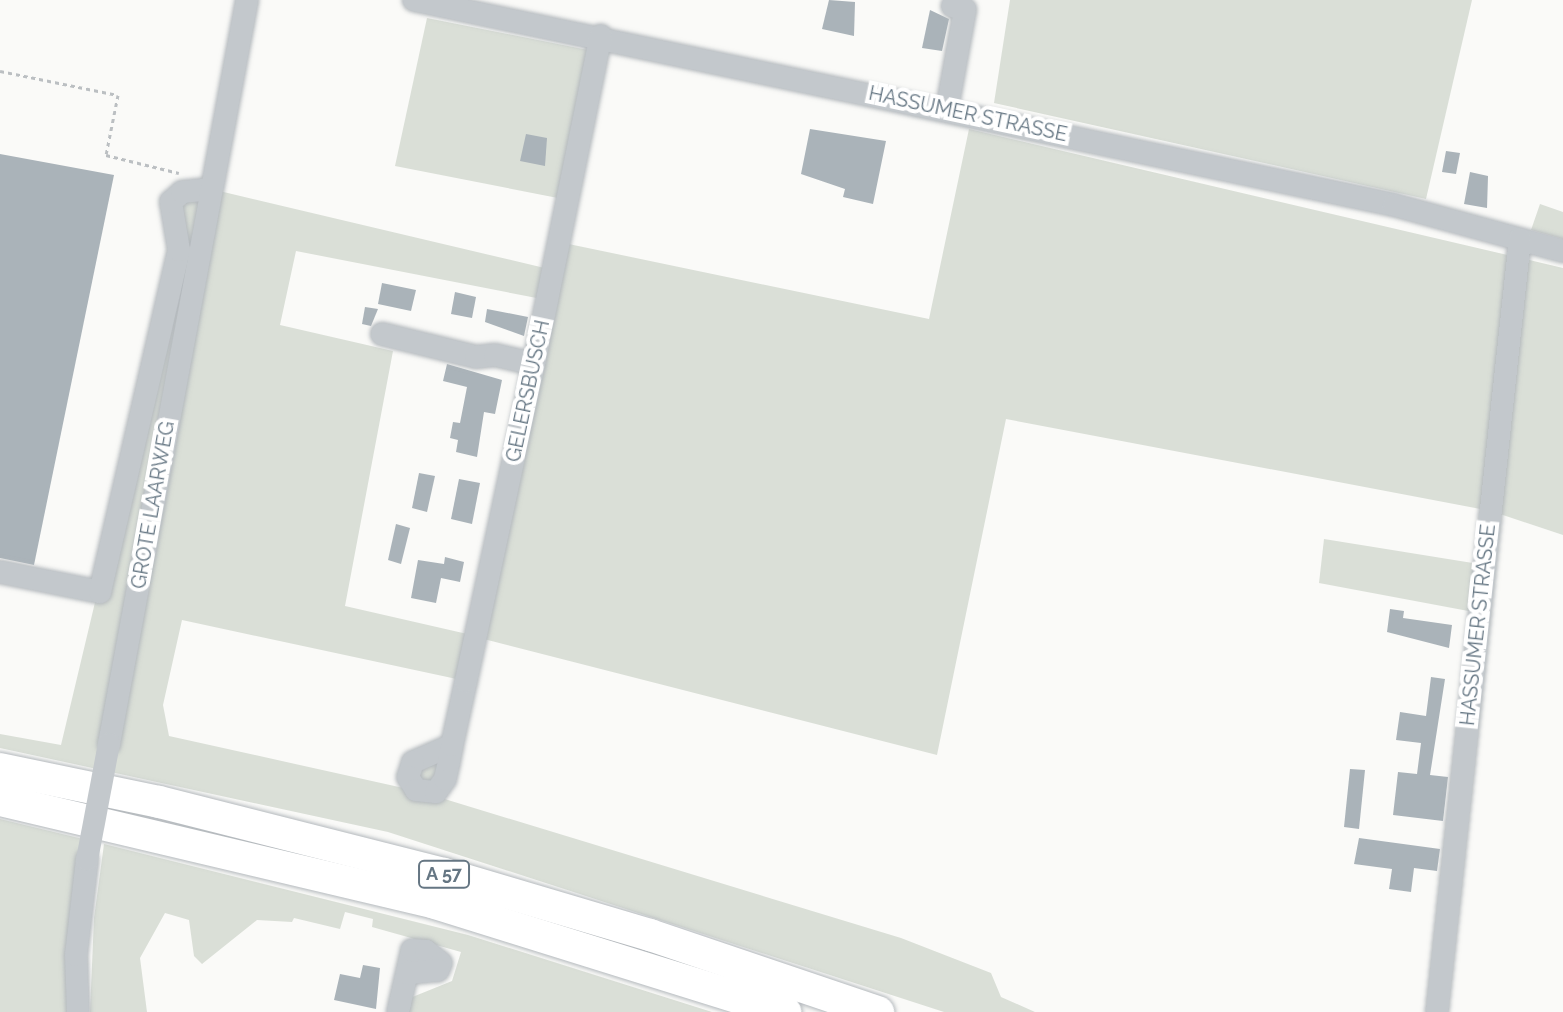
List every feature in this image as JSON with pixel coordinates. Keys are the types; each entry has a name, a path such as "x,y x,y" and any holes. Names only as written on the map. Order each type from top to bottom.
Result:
{"highway":[{"name":"A 57","path":"0,769 159,802 444,874 690,948 878,1012"},
{"name":"A 57","path":"0,800 435,903 785,1012"}],"street":[{"name":"GROTE LAARWEG","path":"78,1012 76,955 87,860 203,190 247,0"},
{"name":"HASSUMER STRASSE","path":"414,0 601,36 1394,205 1563,251"},
{"path":"947,109 965,10 953,6"},
{"name":"GELERSBUSCH","path":"452,745 601,36"},
{"path":"0,572 100,592 179,250 171,202 203,190"},
{"name":"HASSUMER STRASSE","path":"1437,1012 1520,239"},
{"path":"382,334 476,357 495,355 534,364"},
{"path":"398,1012 407,973"}],"path":[{"path":"0,71 118,95 106,155 176,170 203,190"}],"shaded area":[{"path":"1010,0 1472,0 1426,199 994,103"},
{"path":"427,18 598,52 568,200 395,166"},
{"path":"969,129 1563,268 1563,535 1491,511 1006,419 937,755 476,637 466,681 182,620 163,705 169,736 417,791 408,777 452,745 425,793 901,938 991,973 1001,997 1035,1012 944,1012 388,832 0,748 0,734 61,745 179,250 171,202 211,189 553,270 559,242 929,319","holes":["296,251 547,300 476,636 345,606 393,351 280,325"]},
{"path":"1540,204 1563,212 1563,239 1531,230"},
{"path":"1324,539 1485,565 1479,613 1319,583"},
{"path":"0,819 83,839 68,1012 0,1012"},
{"path":"104,844 468,935 712,1012 403,1012 405,1000 452,981 461,952 372,927 373,919 345,912 340,929 294,918 292,922 257,920 202,964 194,956 189,920 165,913 140,958 147,1012 90,1012 94,918"}],"building":[{"path":"829,0 855,2 854,36 822,29"},
{"path":"930,10 949,19 942,51 922,48"},
{"path":"810,129 886,141 873,204 843,197 845,189 801,174"},
{"path":"526,134 547,138 545,166 520,161"},
{"path":"1446,151 1460,153 1456,174 1442,172"},
{"path":"0,154 114,175 34,565 0,558"},
{"path":"1470,172 1488,176 1487,208 1464,204"},
{"path":"382,283 416,290 411,311 378,304"},
{"path":"455,292 476,297 472,318 451,314"},
{"path":"365,307 378,309 371,326 362,324"},
{"path":"487,309 528,317 524,336 485,322"},
{"path":"447,364 502,380 495,414 484,412 477,457 456,452 458,440 450,438 453,422 460,423 467,387 443,381"},
{"path":"419,473 435,476 427,512 412,508"},
{"path":"459,479 480,483 472,524 451,519"},
{"path":"396,524 410,528 401,564 388,560"},
{"path":"445,557 464,562 460,582 441,578 436,603 411,598 418,560 444,564"},
{"path":"1390,609 1404,611 1403,618 1452,625 1449,648 1387,632"},
{"path":"1431,677 1445,679 1430,775 1448,777 1443,821 1393,815 1398,772 1417,774 1421,743 1396,740 1400,712 1426,716"},
{"path":"1350,769 1365,770 1359,829 1344,827"},
{"path":"1359,838 1440,849 1437,871 1414,868 1411,892 1389,889 1392,869 1354,864"},
{"path":"363,965 380,968 376,1009 334,1000 340,974 360,978"}]}
